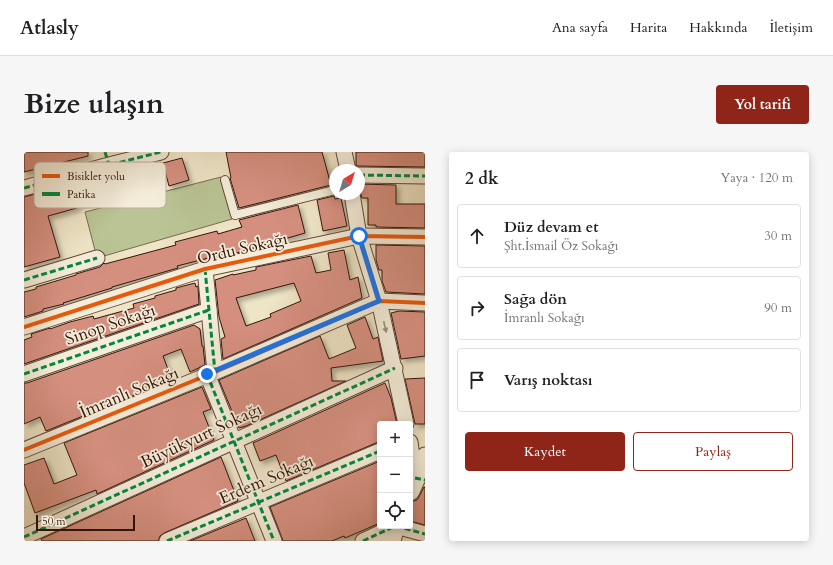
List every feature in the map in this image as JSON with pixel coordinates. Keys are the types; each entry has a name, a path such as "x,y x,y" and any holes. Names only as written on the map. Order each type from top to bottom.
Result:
{"street":[{"path":"96,162 107,158 161,152"},
{"path":"344,152 347,164"},
{"path":"365,175 425,176"},
{"path":"24,188 34,184"},
{"path":"353,200 359,236 379,301 395,368 405,421"},
{"name":"Ordu Sokağı","path":"24,327 205,269 359,236 425,237"},
{"path":"24,280 97,258"},
{"path":"205,269 209,310 211,373 234,441 274,541"},
{"name":"İmranlı Sokağı","path":"24,450 211,373 379,301 425,303"},
{"name":"Sinop Sokağı","path":"24,374 209,310"},
{"name":"Büyükyurt Sokağı","path":"24,537 395,368"},
{"name":"Erdem Sokağı","path":"167,541 377,452"},
{"path":"413,457 417,483"},
{"path":"417,483 425,457"},
{"path":"363,541 389,529"},
{"path":"391,541 394,529"},
{"path":"406,529 425,534"}],"lane":[{"path":"226,180 235,215 329,192"}],"green space":[{"path":"221,177 232,219 97,258 85,212 101,208 166,208 166,191"}],"building":[{"path":"24,152 88,152 88,156 64,162 34,162 34,170 24,172"},
{"path":"226,152 322,152 329,178 329,186 239,208"},
{"path":"356,152 425,152 425,167 365,166 365,164 356,164"},
{"path":"182,158 189,180 169,186 166,174 166,162"},
{"path":"365,184 396,185 396,204 425,204 425,228 376,227 376,225 368,225 368,198 365,198"},
{"path":"34,194 34,208 77,208 48,216 60,257 24,267 24,197"},
{"path":"329,197 329,200 341,200 347,226 323,231 317,200"},
{"path":"298,205 305,233 233,254 224,256 224,254 177,266 178,268 112,287 63,303 64,304 43,309 43,311 24,317 24,292 36,289 36,287 100,267 104,263 105,264 176,245 175,242 217,231 218,234 242,227 239,220"},
{"path":"376,245 425,246 425,294 386,292 382,281 382,270 379,270 376,260"},
{"path":"344,250 350,280 358,277 362,298 223,359 221,339 225,337 219,317 215,280 233,274 256,270 256,267 311,256 316,273 331,270 328,253","holes":["294,283 301,301 270,314 271,317 246,326 236,298"]},
{"path":"195,283 196,287 198,286 199,304 24,364 24,340 32,337 31,334 93,316 94,319 134,308 133,304 155,298 155,296 176,290 176,288"},
{"path":"399,311 425,312 425,356 401,359 391,313"},
{"path":"365,317 373,339 378,337 383,361 331,368 332,381 346,381 239,428 219,380 320,336 329,359 356,348 347,325"},
{"path":"194,325 200,329 205,365 190,372 181,349 163,356 172,380 46,431 40,417 24,424 24,383"},
{"path":"425,378 425,424 415,424 405,379"},
{"path":"385,383 391,398 396,421 377,421 377,443 286,481 276,455 260,461 253,443"},
{"path":"202,387 211,409 203,412 214,440 97,494 96,490 35,513 24,483 24,465 44,458 54,484 77,475 64,443"},
{"path":"221,457 238,501 164,533 160,536 158,541 42,541 41,539"},
{"path":"377,462 377,524 345,538 344,536 332,541 283,541 270,507"},
{"path":"425,487 425,525 413,522 413,501 417,500"},
{"path":"246,518 255,541 190,541"}],"marked path":[{"path":"105,152 108,162"},
{"path":"121,162 161,152"},
{"path":"365,175 425,176"},
{"path":"24,188 34,185"},
{"path":"24,280 97,258"},
{"path":"205,269 215,372"},
{"path":"24,374 209,310"},
{"path":"24,537 395,368"},
{"path":"207,374 274,541"},
{"path":"167,541 377,452"},
{"path":"415,478 425,480"},
{"path":"363,541 389,529"},
{"path":"407,529 425,534"}],"cycle path":[{"path":"24,327 205,269 359,236 425,237"},
{"path":"24,450 215,372 379,301 425,303"}],"route":[{"path":"207,374 215,372 379,301 359,236"}]}
